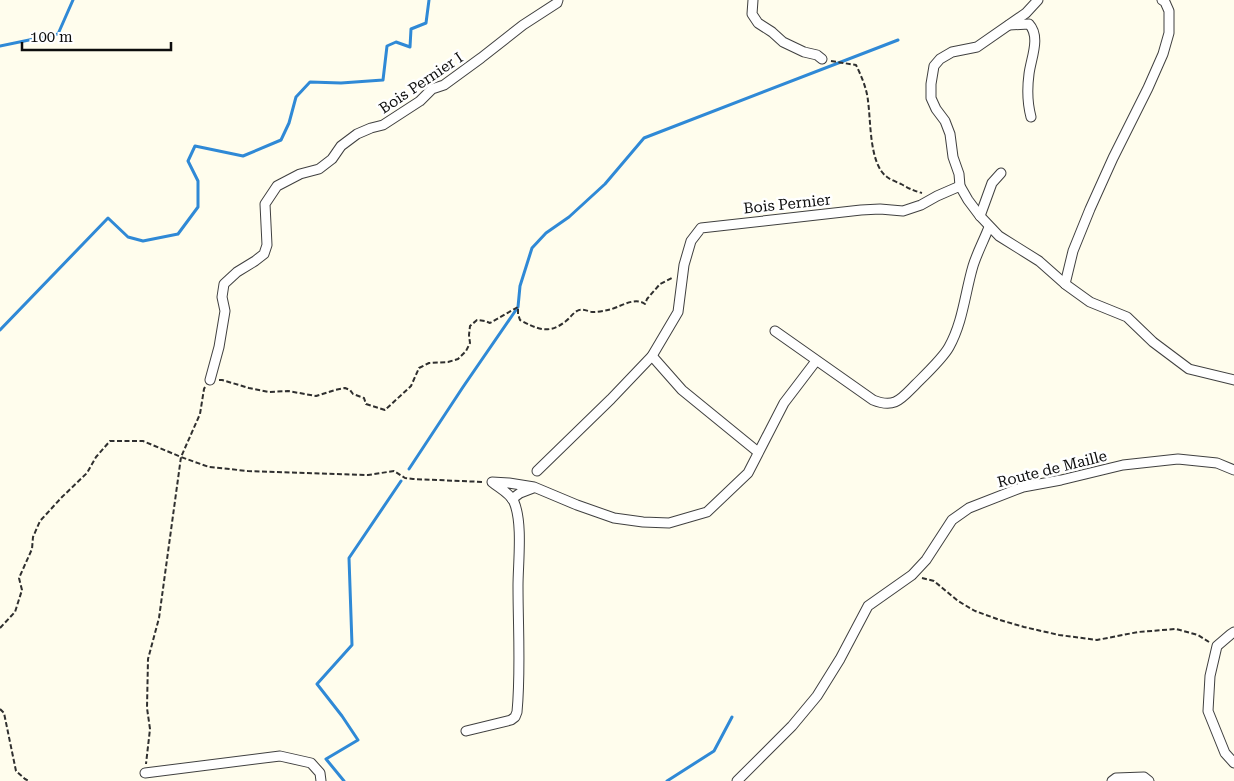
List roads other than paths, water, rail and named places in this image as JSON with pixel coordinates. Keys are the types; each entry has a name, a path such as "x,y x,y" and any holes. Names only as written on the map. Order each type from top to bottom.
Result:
{"street":[{"name":"Bois Pernier I","path":"210,380 219,347 225,311 222,297 224,284 237,272 264,254 266,245 265,204 277,186 300,174 319,169 332,159 341,146 357,134 383,125 420,101 432,89 444,85 523,24 557,3 558,0"},
{"path":"752,0 752,14 758,23 783,42 804,52 818,55 822,59"},
{"path":"1038,0 1026,12 977,47 952,52 940,59 934,66 931,98 945,121 950,134 960,186 980,216 999,236 1039,261 1065,284 1090,302 1127,317 1153,342 1189,369 1234,380"},
{"path":"1065,284 1073,251 1090,209 1163,54 1169,33 1169,11 1162,0"},
{"path":"1007,25 1029,24 1034,36 1028,97 1031,117"},
{"path":"980,216 992,183 1001,173"},
{"name":"Bois Pernier","path":"537,471 652,356 678,312 684,265 691,241 701,228 860,210 903,211 960,186"},
{"path":"775,331 873,400 882,404 897,402 949,349 960,322 973,266 989,227"},
{"path":"652,356 682,390 758,452"},
{"path":"466,731 511,720 516,717 517,712 519,666 518,514 508,494 492,482 534,488 614,518 669,523 707,512 748,472 784,403 816,361"},
{"name":"Route de Maille","path":"737,781 792,726 817,696 840,659 868,606 912,576 926,560 952,520 968,508 1023,487 1123,466 1178,459 1217,463 1234,470"},
{"path":"512,499 520,493 534,488"},
{"path":"1234,632 1217,646 1210,676 1208,711 1224,753 1234,763"},
{"path":"145,773 280,756 311,763 320,774 321,781"},
{"path":"1112,781 1116,778 1144,777 1149,781"}],"waterway":[{"path":"0,46 58,34 73,0"},
{"path":"0,330 108,218 128,237 143,241 178,234 198,207 198,181 188,161 195,146 243,156 281,140 289,123 296,97 310,82 341,83 383,80 387,46 396,42 410,47 411,29 426,23 429,0"},
{"path":"409,469 518,307 520,286 532,248 546,233 569,217 605,184 644,138 898,40"},
{"path":"344,781 326,759 358,740 317,684 352,645 349,558 401,481"},
{"path":"667,781 714,751 732,717"}]}
